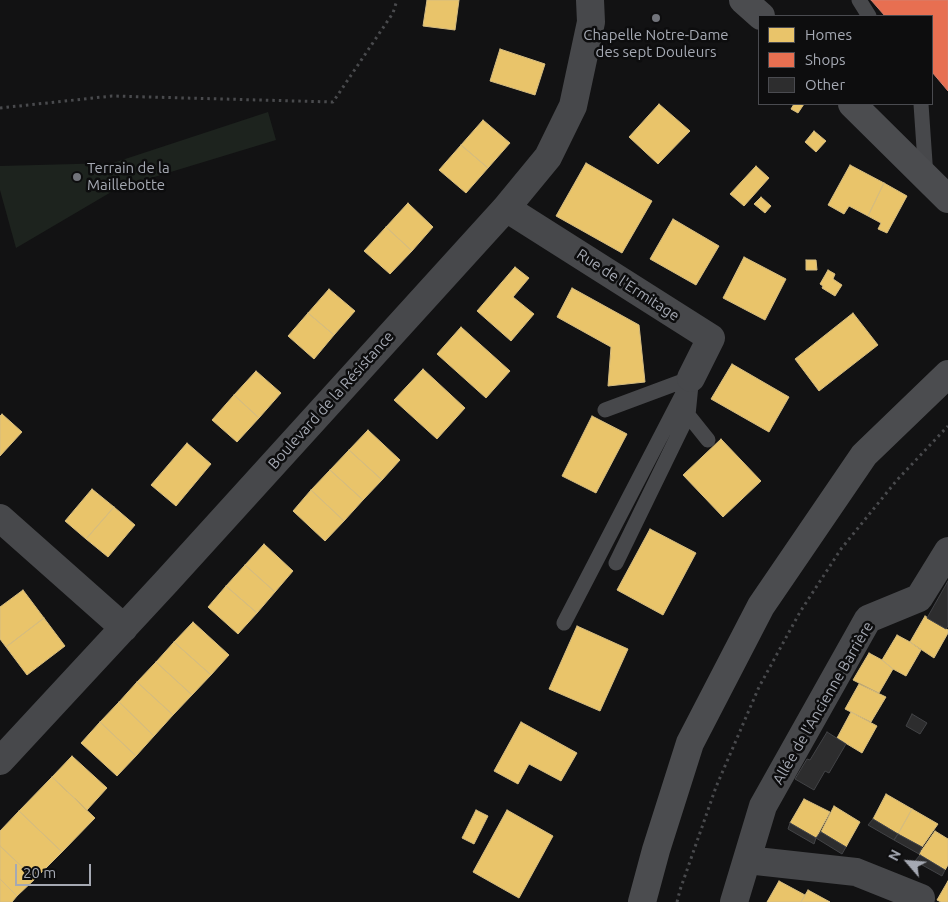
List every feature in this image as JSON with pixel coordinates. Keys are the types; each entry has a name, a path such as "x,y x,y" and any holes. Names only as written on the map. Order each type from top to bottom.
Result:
{"main road":[{"path":"743,0 760,15"},
{"path":"853,105 948,199"},
{"path":"642,902 656,850 690,743 761,606 864,455 948,374"}],"street":[{"name":"Boulevard de la Résistance","path":"0,761 124,628 506,208 548,156 573,106 591,22 590,0"},
{"name":"Rue de l'Ermitage","path":"506,208 711,338 691,378"},
{"path":"0,518 124,628"},
{"name":"Allée de l'Ancienne Barrière","path":"734,902 763,806 868,619 920,598 948,551"},
{"path":"747,860 856,872 921,898"}],"lane":[{"path":"859,0 868,15"},
{"path":"921,105 926,178"},
{"path":"605,410 691,378"},
{"path":"616,563 688,415 691,378"},
{"path":"564,623 691,378"},
{"path":"688,415 708,440"}],"path":[{"path":"0,108 112,96 332,102 394,13 397,0"},
{"path":"677,902 716,787 759,688 800,612 841,549 897,480 948,426"}],"shaded area":[{"name":"Terrain de la Maillebotte","path":"268,112 276,140 118,188 16,248 0,190 0,166 113,163"}],"building: Homes":[{"path":"427,0 459,0 455,30 423,26"},
{"path":"500,49 545,64 535,95 490,81"},
{"path":"659,104 690,131 658,164 629,137"},
{"path":"793,105 803,105 798,113 791,109"},
{"path":"483,120 510,143 488,168 461,145"},
{"path":"814,131 826,141 816,152 805,142"},
{"path":"461,145 488,168 466,193 439,170"},
{"path":"586,163 652,201 622,253 556,216"},
{"path":"850,165 884,183 868,216 849,206 844,214 828,205"},
{"path":"756,166 769,178 744,206 730,194"},
{"path":"884,183 907,196 887,233 878,229 881,223 868,216"},
{"path":"761,197 771,206 765,213 754,204"},
{"path":"408,203 433,227 412,251 386,227"},
{"path":"673,219 719,246 696,285 650,259"},
{"path":"386,227 412,251 390,274 364,251"},
{"path":"744,257 786,279 765,320 723,298"},
{"path":"806,260 816,260 817,270 806,270"},
{"path":"515,267 529,278 513,297 534,314 511,341 477,311"},
{"path":"828,270 835,274 833,279 842,285 835,296 822,288 823,286 820,284"},
{"path":"572,288 639,325 645,382 608,386 611,347 557,317"},
{"path":"329,289 355,311 334,335 308,313"},
{"path":"308,313 334,335 314,359 288,336"},
{"path":"853,313 878,345 819,391 795,359"},
{"path":"461,327 510,371 486,398 437,354"},
{"path":"732,364 789,397 769,432 711,399"},
{"path":"423,369 465,408 437,439 394,400"},
{"path":"256,371 281,393 259,418 234,395"},
{"path":"234,395 259,418 237,442 212,420"},
{"path":"2,414 22,432 0,456 0,416"},
{"path":"592,416 627,434 596,493 562,476"},
{"path":"368,430 400,460 382,480 349,450"},
{"path":"721,439 761,481 723,517 683,475"},
{"path":"187,443 211,464 176,506 151,485"},
{"path":"349,450 382,480 363,500 330,470"},
{"path":"330,470 363,500 344,521 311,490"},
{"path":"92,489 114,507 86,539 65,521"},
{"path":"311,490 344,521 325,541 293,511"},
{"path":"114,507 135,525 108,557 86,539"},
{"path":"650,529 696,553 663,615 617,590"},
{"path":"264,544 293,571 275,592 245,565"},
{"path":"245,565 275,592 257,613 226,586"},
{"path":"226,586 257,613 238,634 208,607"},
{"path":"23,590 44,618 6,647 0,639 0,607"},
{"path":"925,616 948,630 934,658 910,642"},
{"path":"44,618 65,646 27,675 6,647"},
{"path":"193,622 229,655 211,675 174,642"},
{"path":"577,626 628,649 600,711 549,689"},
{"path":"897,635 921,650 906,676 882,660"},
{"path":"174,642 211,675 192,695 156,662"},
{"path":"869,653 893,669 879,693 853,680"},
{"path":"156,662 192,695 173,715 137,682"},
{"path":"137,682 173,715 154,736 119,702"},
{"path":"859,684 886,697 871,722 845,709"},
{"path":"119,702 154,736 136,756 100,722"},
{"path":"851,712 877,726 862,753 837,738"},
{"path":"100,722 136,756 117,776 81,743"},
{"path":"521,722 577,753 561,781 529,764 518,784 494,771"},
{"path":"72,756 107,788 87,810 52,777"},
{"path":"52,777 95,818 62,852 19,811"},
{"path":"886,794 912,809 898,834 873,819"},
{"path":"804,799 830,812 816,838 790,823"},
{"path":"834,806 860,822 846,847 821,832"},
{"path":"912,809 938,824 922,847 898,834"},
{"path":"476,810 488,816 474,844 462,838"},
{"path":"507,810 553,836 519,898 473,872"},
{"path":"19,811 62,852 35,879 0,846 0,831"},
{"path":"935,831 948,839 948,865 945,870 919,854"},
{"path":"0,846 35,879 17,896 0,879"},
{"path":"0,879 17,896 12,902 0,902"},
{"path":"779,881 805,895 801,902 767,902"},
{"path":"948,881 948,902 941,902 937,900"},
{"path":"808,890 830,902 801,902"}],"building: Shops":[{"path":"871,0 948,0 948,91 933,73 933,15 884,15"}],"building: Other":[{"path":"948,581 948,626 946,629 927,618"},
{"path":"912,714 927,723 920,734 906,726"},
{"path":"827,732 846,744 829,773 825,771 814,790 795,779 807,759 810,760"},
{"path":"873,819 898,834 894,840 868,825"},
{"path":"790,823 816,838 814,844 788,829"},
{"path":"821,832 846,847 842,854 816,838"},
{"path":"898,834 922,847 919,854 894,840"},
{"path":"920,855 945,870 942,876 915,861"}],"place":[{"name":"Chapelle Notre-Dame des sept Douleurs","path":"656,18"},
{"name":"Terrain de la Maillebotte","path":"77,177"}]}
